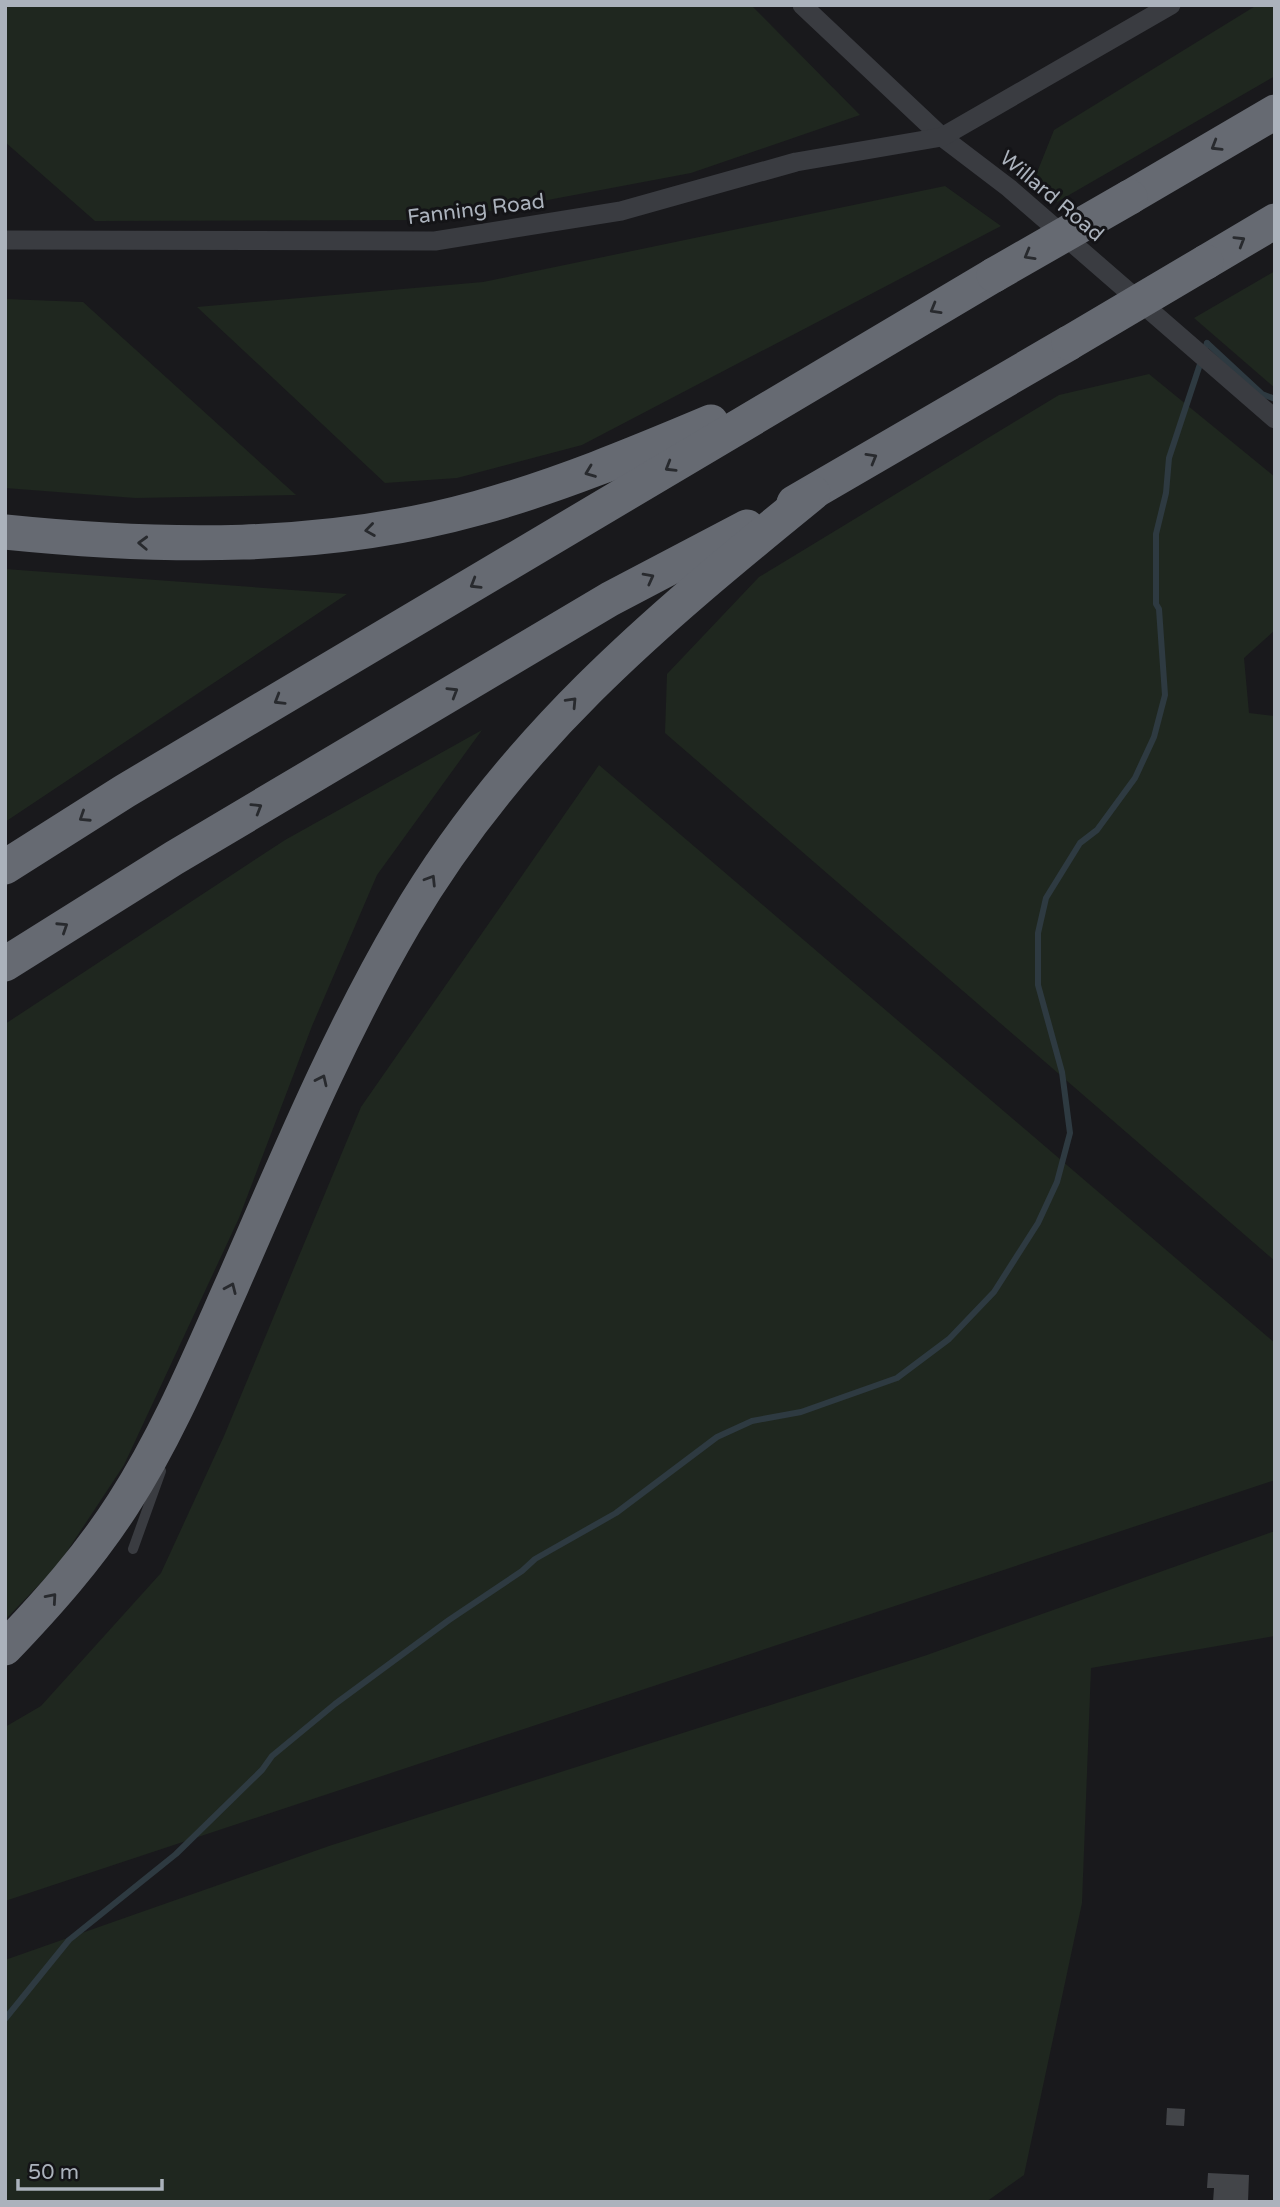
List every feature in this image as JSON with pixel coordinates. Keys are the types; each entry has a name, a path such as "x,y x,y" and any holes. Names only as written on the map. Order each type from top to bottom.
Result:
{"highway":[{"path":"5,867 125,791 875,344 1275,112"},
{"path":"5,964 174,858 610,599 813,493 1275,221"},
{"path":"5,532 93,541 202,544 304,539 387,528 463,512 558,484 637,453 719,419 875,344"},
{"path":"5,1648 50,1601 124,1503 155,1451 350,1022 405,922 452,848 502,782 580,694 689,594 813,493"}],"street":[{"name":"Willard Road","path":"802,5 942,137 1009,188 1275,419"},
{"path":"942,137 1171,5"},
{"name":"Fanning Road","path":"5,240 435,241 621,211 796,162 942,137"}],"lane":[{"path":"168,1450 203,1350"},
{"path":"133,1549 164,1462"}],"shaded area":[{"path":"5,5 751,5 860,115 691,173 442,220 95,221 5,142"},
{"path":"1257,5 1275,5 1275,76 1057,202 1034,180 1054,130"},
{"path":"945,186 1001,226 582,445 457,478 385,483 197,307 483,282"},
{"path":"1275,271 1275,388 1194,318"},
{"path":"5,299 83,302 296,495 135,498 5,488"},
{"path":"1149,374 1275,477 1275,630 1244,658 1249,713 1275,716 1275,1261 665,733 667,674 759,577 1059,395"},
{"path":"5,569 347,594 5,822"},
{"path":"482,730 377,875 312,1026 239,1218 124,1465 58,1565 5,1620 5,1024 285,840"},
{"path":"599,765 1275,1343 1275,1480 5,1901 5,1727 41,1706 161,1573 224,1436 361,1107"},
{"path":"1275,1531 1275,1636 1091,1668 1082,1903 1024,2175 986,2202 5,2202 5,1960 329,1846 924,1656"}],"building":[{"path":"1167,2108 1185,2109 1184,2126 1166,2125"},
{"path":"1208,2173 1249,2175 1248,2202 1213,2202 1214,2188 1207,2188"}],"waterway":[{"path":"1207,343 1262,394 1275,399"},
{"path":"5,2019 69,1940 176,1854 262,1770 272,1756 335,1704 449,1620 522,1571 535,1559 616,1513 717,1437 752,1421 801,1412 897,1378 949,1339 994,1292 1038,1223 1057,1182 1070,1133 1062,1072 1038,985 1038,933 1046,898 1080,843 1097,830 1135,778 1154,737 1165,695 1159,609 1156,604 1156,534 1166,493 1169,458 1207,343"}]}
